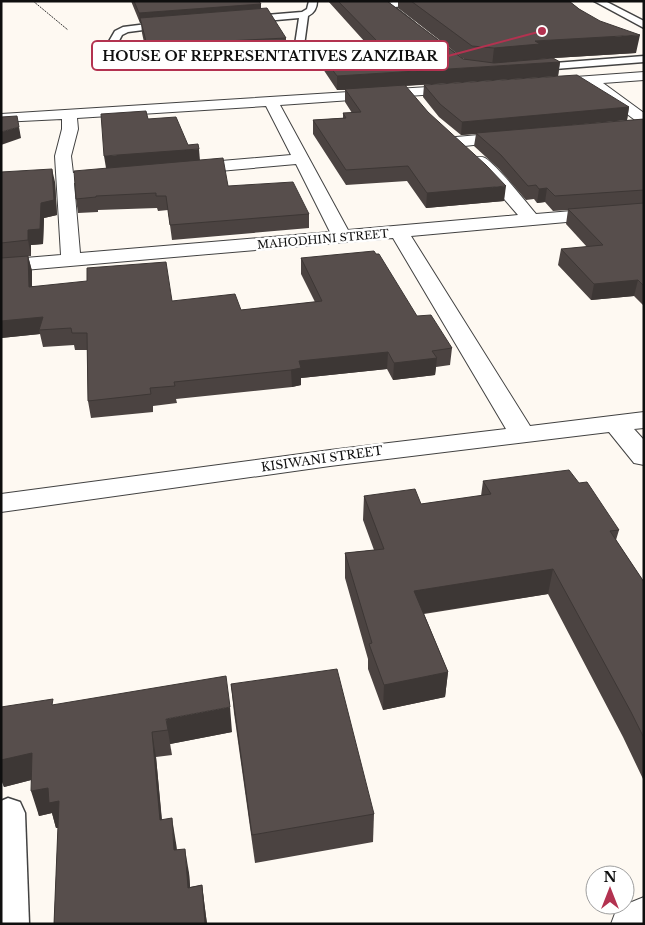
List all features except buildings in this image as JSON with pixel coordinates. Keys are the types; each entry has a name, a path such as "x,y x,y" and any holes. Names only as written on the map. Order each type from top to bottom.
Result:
{"street":[{"path":"532,84 644,76"},
{"path":"590,80 644,120"},
{"path":"1,118 475,88"},
{"path":"408,92 421,107"},
{"path":"271,101 342,237"},
{"path":"69,114 70,129 63,156 70,260"},
{"path":"627,127 644,125"},
{"path":"523,136 451,137 492,174 531,219"},
{"path":"174,170 302,160"},
{"path":"46,170 65,174 124,174"},
{"name":"MAHODHINI STREET","path":"1,266 644,210"},
{"path":"400,232 522,434"},
{"name":"KISIWANI STREET","path":"1,503 522,434 644,420"},
{"path":"616,424 644,457"}],"lane":[{"path":"229,21 304,15 313,7 313,1"},
{"path":"420,32 389,8 389,5 432,1"},
{"path":"598,1 644,25"},
{"path":"299,51 304,15"},
{"path":"109,50 118,33 126,29 180,24"},
{"path":"521,69 644,59"},
{"path":"8,814 11,924"}],"path":[{"path":"33,1 68,30"}],"place":[{"name":"HOUSE OF REPRESENTATIVES ZANZIBAR","path":"542,31"}]}
